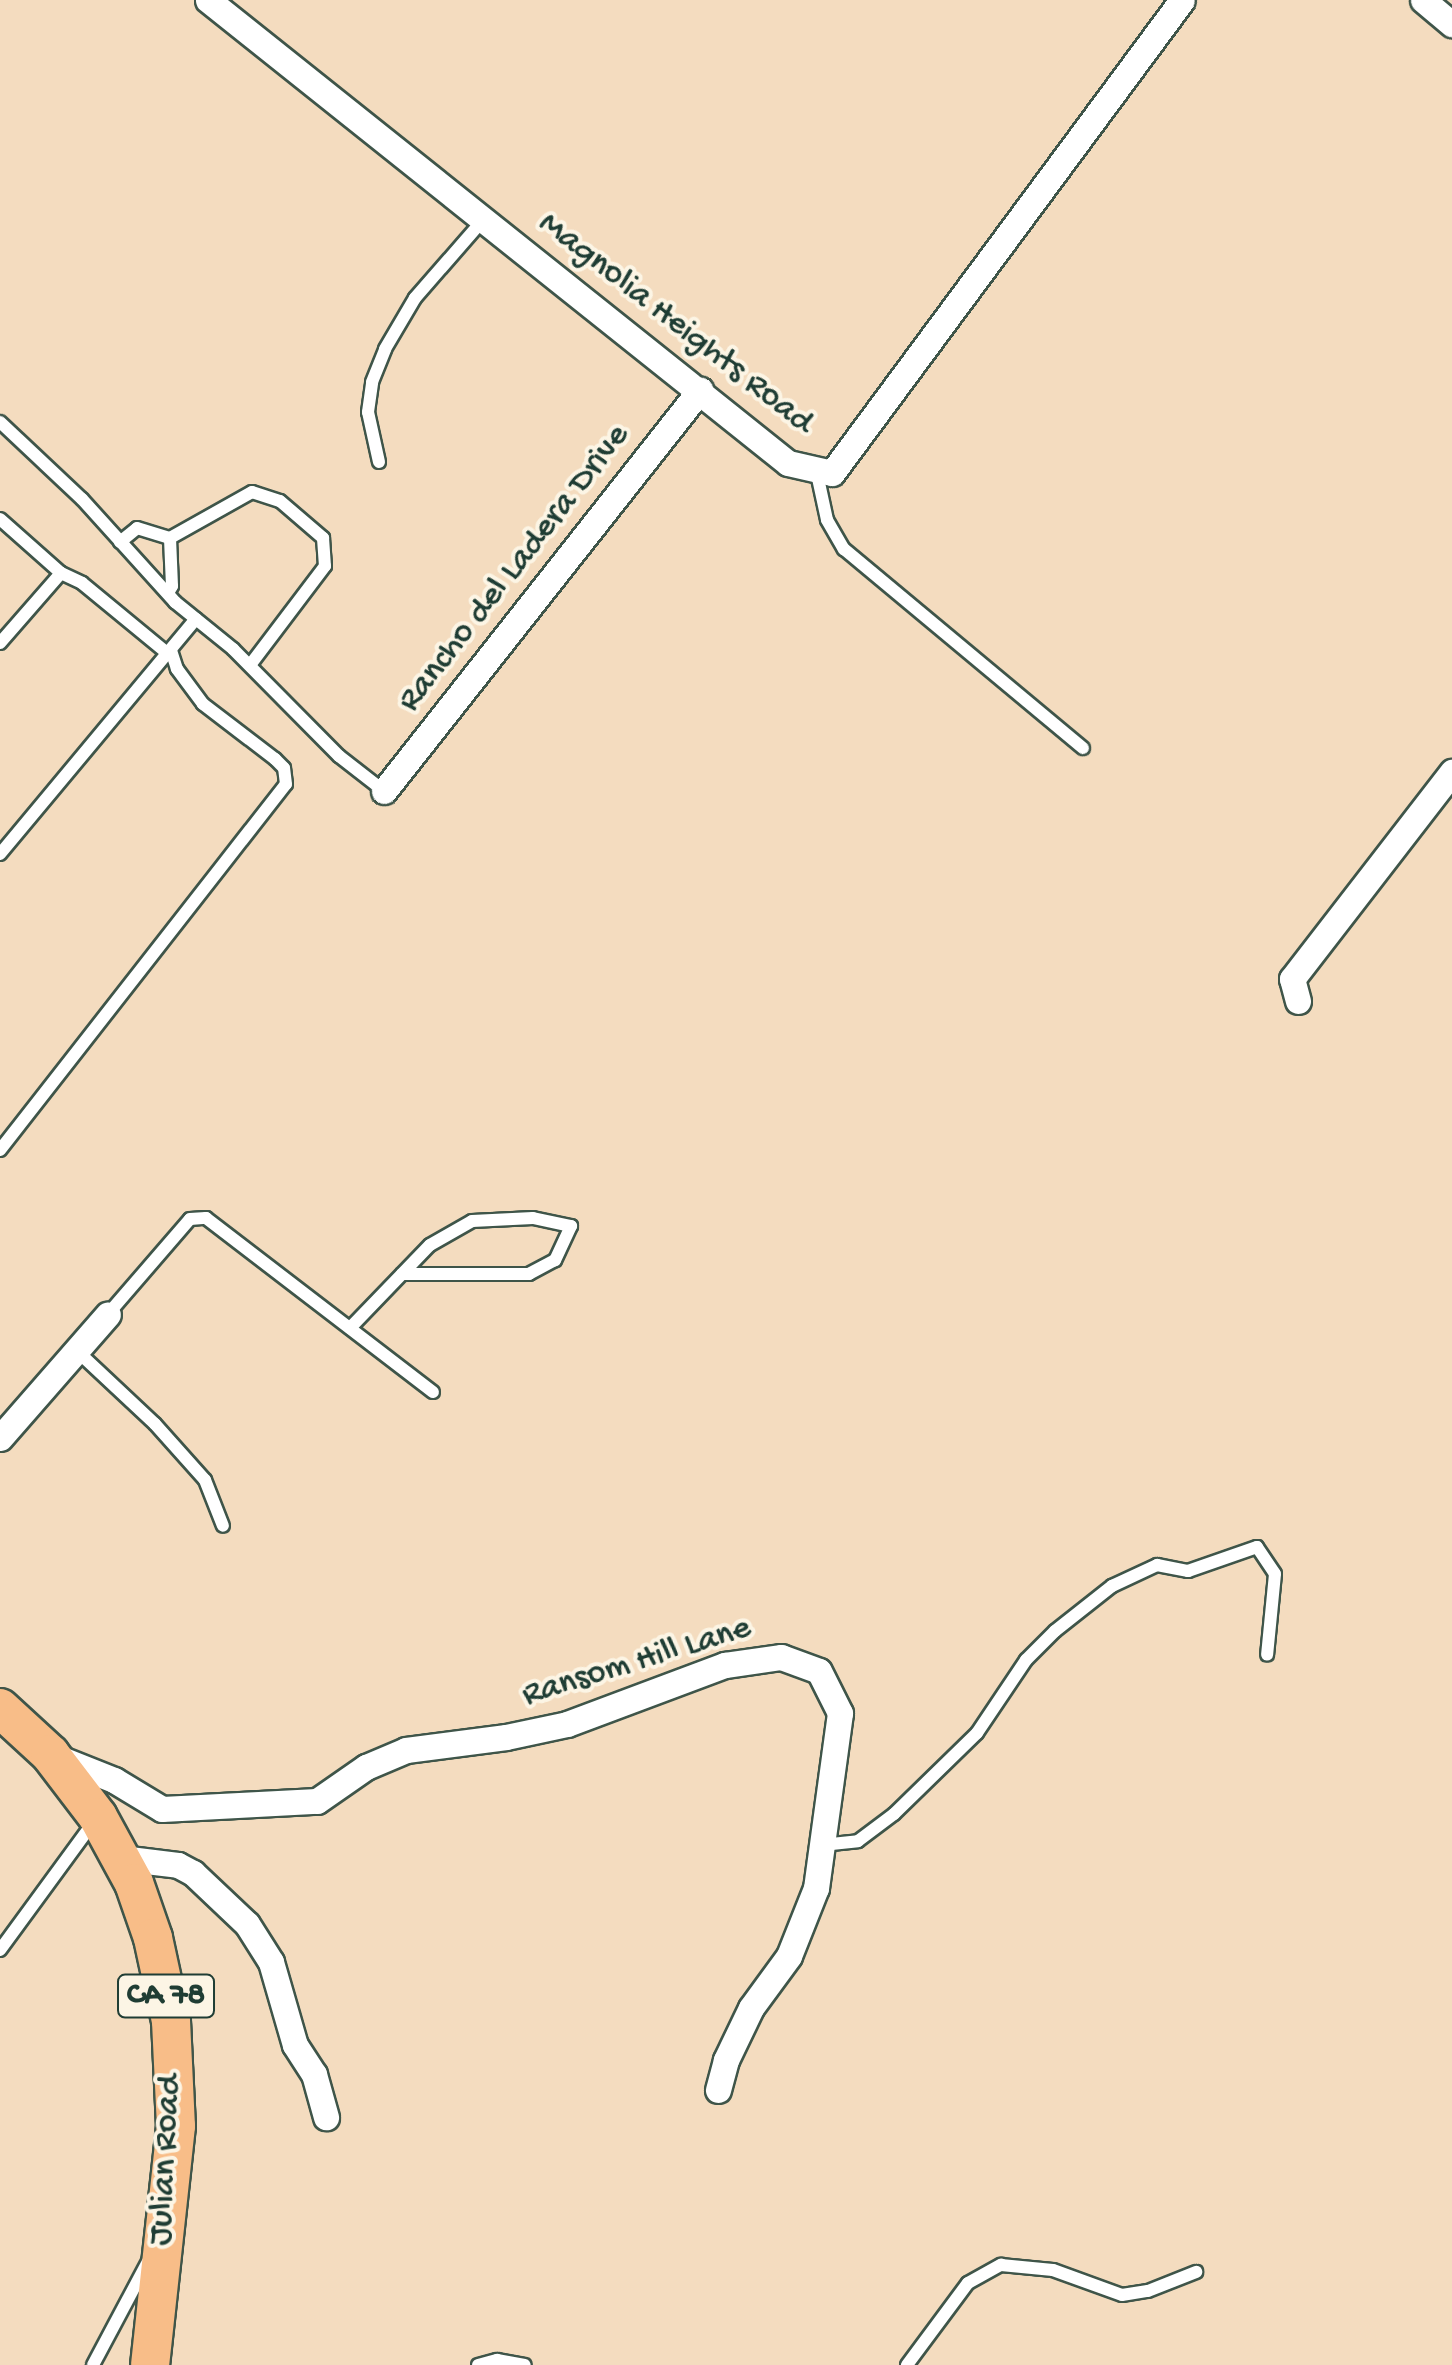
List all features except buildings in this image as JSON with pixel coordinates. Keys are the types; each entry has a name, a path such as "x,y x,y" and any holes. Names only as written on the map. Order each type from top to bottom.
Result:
{"main road":[{"name":"Julian Road","path":"0,1708 50,1754 98,1817 122,1858 153,1938 171,2021 176,2126 150,2365"}],"street":[{"name":"Magnolia Heights Road","path":"208,0 788,463 832,473 1182,0"},
{"path":"1422,0 1452,24"},
{"name":"Rancho del Ladera Drive","path":"384,791 700,390"},
{"path":"1298,1001 1292,980 1452,772"},
{"path":"0,1438 108,1314"},
{"name":"Ransom Hill Lane","path":"50,1754 114,1780 162,1809 317,1800 366,1767 406,1750 506,1737 567,1724 725,1666 781,1657 820,1671 840,1714 816,1888 790,1956 751,2008 726,2060 718,2090"},
{"path":"122,1858 161,1861 194,1873 247,1924 271,1962 295,2045 314,2074 326,2117"}],"lane":[{"path":"379,462 368,412 372,382 385,350 415,298 484,218"},
{"path":"0,422 168,593 250,666 339,756 384,791"},
{"path":"816,469 826,520 844,549 1083,748"},
{"path":"120,542 137,528 170,538 252,492 280,501 323,538 325,566 250,666"},
{"path":"0,519 61,573 82,582 169,652 176,669 203,704 284,768 286,784 0,1150"},
{"path":"168,593 172,586 170,538"},
{"path":"0,644 61,573"},
{"path":"0,854 196,619"},
{"path":"108,1314 190,1219 206,1218 433,1392"},
{"path":"350,1328 402,1274 430,1245 472,1221 533,1218 571,1226 556,1260 529,1274 402,1274"},
{"path":"76,1350 155,1424 205,1480 223,1526"},
{"path":"822,1844 858,1841 894,1814 978,1732 1026,1660 1055,1631 1112,1586 1157,1565 1188,1572 1257,1547 1275,1574 1267,1655"},
{"path":"0,1949 98,1817"},
{"path":"94,2365 125,2300 164,2234"},
{"path":"907,2365 947,2306 987,2270 1001,2265 1037,2267 1134,2295 1196,2272"},
{"path":"478,2365 498,2360 525,2365"}]}
